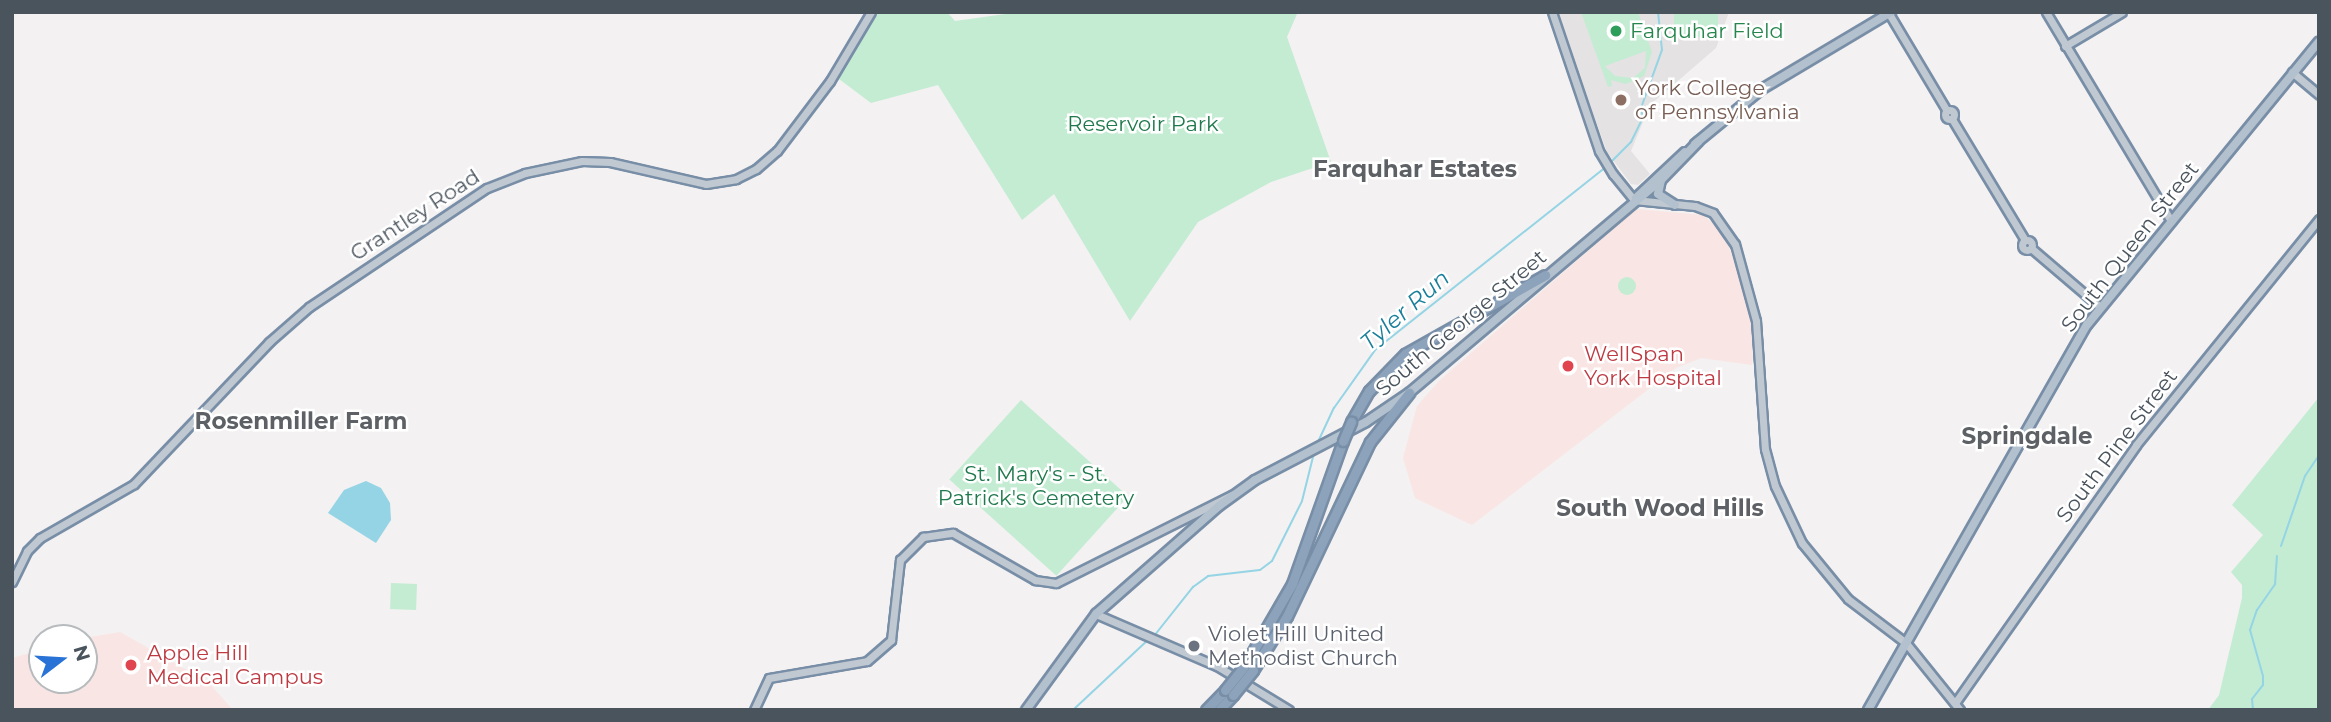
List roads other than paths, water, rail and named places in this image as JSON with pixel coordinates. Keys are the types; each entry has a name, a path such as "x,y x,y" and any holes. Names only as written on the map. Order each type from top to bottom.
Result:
{"highway":[{"path":"1249,668 1292,584 1343,441 1369,391 1405,354 1545,275"},
{"path":"1219,710 1287,616 1370,442 1409,393"},
{"path":"1206,710 1229,693"}],"main road":[{"name":"South George Street","path":"1026,710 1096,614 1232,495 1409,393 1762,89 1889,13"},
{"name":"South Queen Street","path":"1868,710 2100,307 2319,42"},
{"name":"South George Street","path":"1634,200 1661,180 1698,142"},
{"path":"1661,180 1658,194 1675,205"}],"street":[{"name":"Grantley Road","path":"12,582 27,551 40,538 134,484 269,342 309,307 487,188 525,173 582,161 634,167 706,184 736,179 756,169 777,150 830,81 871,12"},
{"path":"1552,12 1607,166 1634,200 1713,213 1729,232 1742,261 1757,328 1765,449 1786,515 1834,585 1906,643 1958,706"},
{"path":"2046,12 2172,221"},
{"path":"2065,46 2122,12"},
{"path":"1889,13 2025,240 2030,241 2031,248 2100,307"},
{"path":"2292,72 2319,95"},
{"name":"South Pine Street","path":"1958,706 2136,445 2319,219"},
{"path":"754,710 769,678 867,661 891,640 900,560 923,537 953,533 1035,580 1056,583 1232,495"},
{"path":"1096,614 1217,666 1289,710"}],"water":[{"path":"366,481 381,488 390,503 391,520 376,543 328,513 344,490"}],"waterway":[{"name":"Tyler Run","path":"1610,163 1631,142 1643,117 1641,108 1662,50 1658,12"},
{"name":"Tyler Run","path":"1317,444 1334,408 1375,350 1606,167"},
{"name":"Tyler Run","path":"1154,636 1193,587 1208,576 1260,570 1272,561 1302,501 1314,453"},
{"path":"2281,546 2305,476 2319,455"},
{"path":"2253,710 2252,699 2263,685 2263,676 2250,630 2257,610 2275,584 2277,556"},
{"name":"Tyler Run","path":"1073,710 1149,639"}],"place":[{"name":"Farquhar Field","path":"1616,31"},
{"name":"York College of Pennsylvania","path":"1621,100"},
{"name":"WellSpan York Hospital","path":"1568,366"},
{"name":"Violet Hill United Methodist Church","path":"1194,646"},
{"name":"Apple Hill Medical Campus","path":"131,665"}],"district":[{"name":"Farquhar Estates","path":"1415,169"},
{"name":"Rosenmiller Farm","path":"301,421"},
{"name":"Springdale","path":"2027,436"},
{"name":"South Wood Hills","path":"1660,508"}],"park label":[{"name":"Reservoir Park","path":"1143,124"},
{"name":"St. Mary's - St. Patrick's Cemetery","path":"1036,486"}]}
